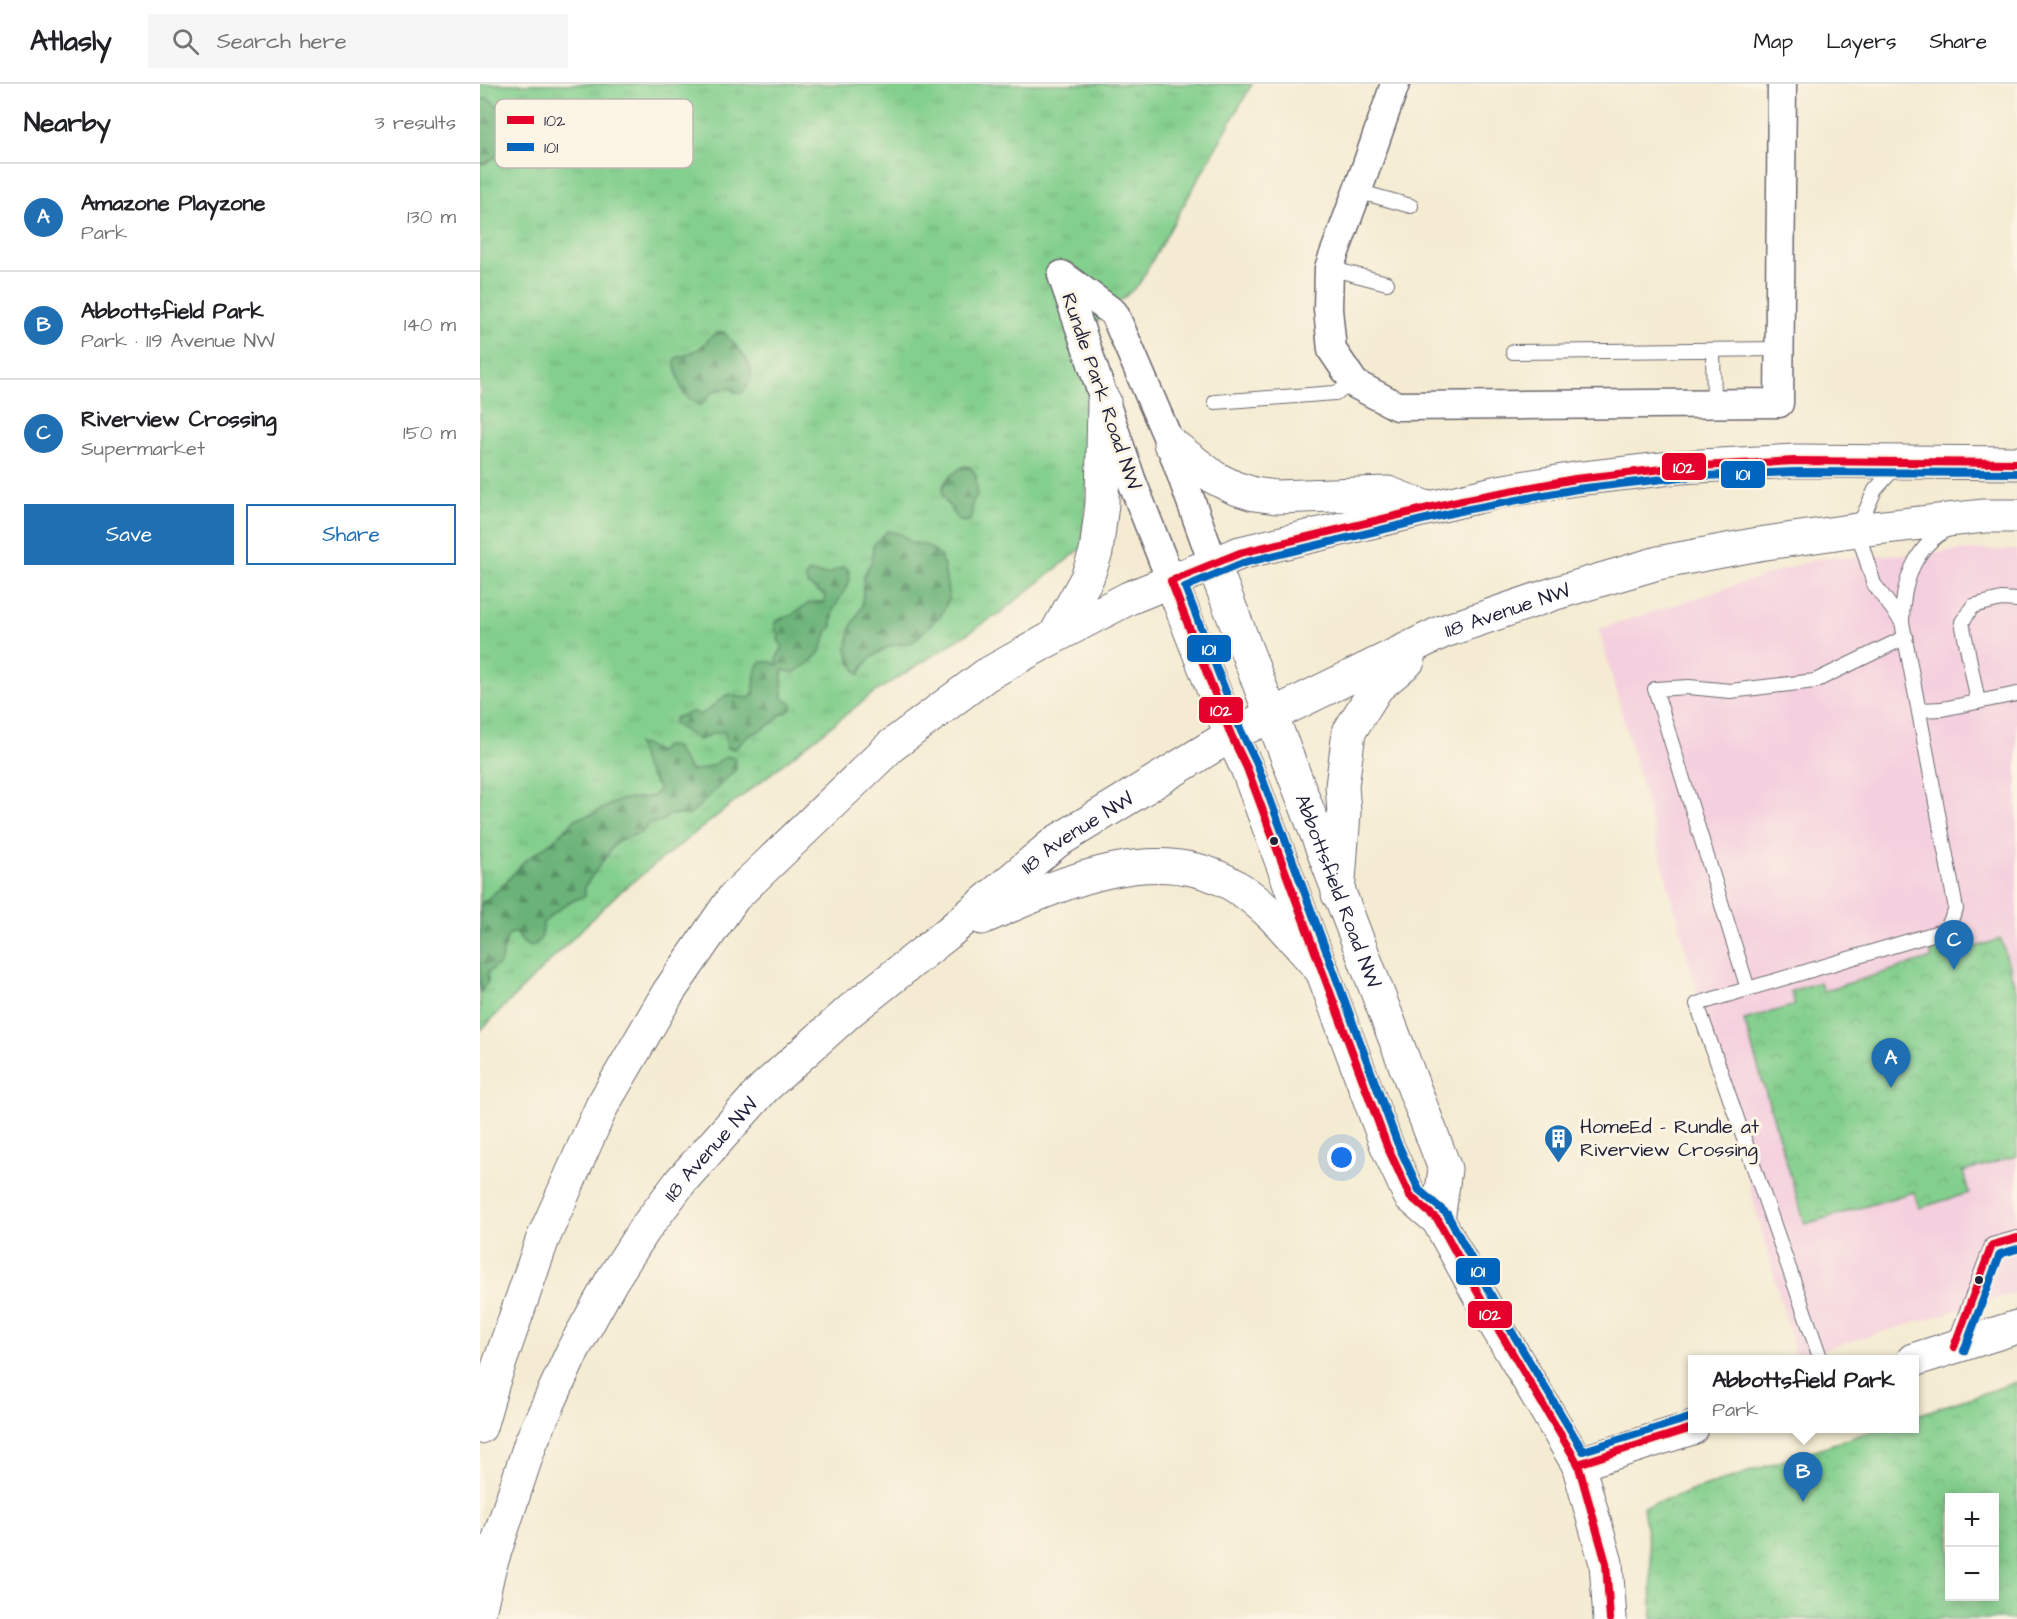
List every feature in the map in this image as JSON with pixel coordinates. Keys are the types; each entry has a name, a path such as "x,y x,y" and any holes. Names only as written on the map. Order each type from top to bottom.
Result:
{"main road":[{"path":"1054,637 1087,578 1096,552 1102,495 1104,401"},
{"path":"1170,443 1215,478 1254,494 1276,497 1388,493 1427,508"},
{"path":"480,1427 493,1382 542,1241 602,1106 668,993 734,897 891,746 986,675 1129,598 1240,553 1498,492 1575,479 1680,467 1795,461 2017,463"},
{"name":"118 Avenue NW","path":"480,1609 489,1569 531,1442 574,1348 612,1280 644,1230 681,1181 764,1088 851,1010 948,933 1056,842 1231,735 1272,714 1443,632 1556,593 1658,563 1759,544 1973,517 2017,516"},
{"name":"Abbottsfield Road NW","path":"1213,563 1445,1169 1438,1220"},
{"path":"1172,581 1231,735 1247,768 1387,1146 1410,1196 1438,1220 1494,1322 1578,1464 1606,1563 1610,1619"},
{"path":"1338,894 1344,813 1342,786 1349,732 1377,687 1443,632"},
{"path":"948,933 1036,895 1095,876 1140,865 1176,866 1208,874 1234,885 1263,907 1323,972"},
{"path":"1919,1357 2017,1327"},
{"path":"1578,1464 1688,1429"}],"street":[{"path":"1395,84 1329,268 1328,309 1332,350 1355,384 1397,406 1779,403 1782,84"},
{"name":"Rundle Park Road NW","path":"1172,581 1131,479 1062,275 1114,313 1170,443 1213,563"}],"lane":[{"path":"1357,191 1411,206"},
{"path":"1329,268 1387,283"},
{"path":"1513,352 1780,349"},
{"path":"1713,350 1714,404"},
{"path":"1215,402 1335,393 1355,384"},
{"path":"1898,463 1875,490 1857,530 1874,584 1902,622"},
{"path":"1820,1355 1697,1004 1946,930 1956,909 1902,622 1904,593 1918,556 1930,541 1944,531 1973,517"},
{"path":"1978,702 1962,622 1973,606 2001,599 2017,600"},
{"path":"1748,989 1655,689 1689,687 1730,691 1815,681 1906,637"},
{"path":"1920,710 1942,709 2017,694"},
{"path":"1954,1347 1992,1245 2017,1238"}],"shaded area":[{"path":"1976,550 2017,550 2017,1293 1803,1355 1795,1355 1599,629 1817,559"}],"green space":[{"path":"480,84 1252,84 1139,284 1089,329 1092,397 1083,547 1000,613 872,694 616,895 480,1031"},
{"path":"488,98 495,104 495,157 480,164 480,99"},
{"path":"724,332 747,361 751,376 742,393 734,392 733,389 717,390 701,405 690,400 682,391 675,367 676,358 694,351 712,336"},
{"path":"964,466 970,467 976,475 977,495 972,503 972,517 969,521 963,522 957,519 946,502 942,490 946,481"},
{"path":"887,531 901,534 912,543 928,546 939,555 944,566 949,599 942,613 913,642 889,646 872,657 859,675 850,662 847,648 851,627 862,606 864,575 872,561 873,546"},
{"path":"843,567 848,569 850,580 833,611 832,626 820,652 794,673 783,670 783,698 792,704 787,712 748,736 735,749 727,748 725,732 698,740 674,724 675,718 694,711 698,715 702,714 729,694 748,698 753,695 756,669 761,662 778,665 777,657 783,647 778,640 779,634 775,629 775,622 811,603 825,602 825,595 808,585 805,578 808,573 827,574"},
{"path":"637,744 645,745 658,752 665,746 675,747 690,771 710,766 727,756 735,758 736,769 690,815 669,815 661,822 649,823 642,832 617,841 585,886 585,896 552,914 543,923 542,935 537,943 530,947 523,943 516,932 508,935 500,964 488,972 488,981 480,993 480,905 500,888 526,860 554,840 577,818 593,814 624,799 652,797 659,790 644,766"},
{"path":"2001,939 2017,994 2017,1156 1963,1172 1969,1193 1919,1208 1914,1192 1805,1224 1744,1020 1795,1005 1791,991 1820,982 1823,991 1932,958 1929,948 1956,940 1960,952"},
{"path":"2017,1382 2017,1619 1652,1619 1651,1563 1643,1507 1866,1433 1919,1433 1919,1414"}],"transit line":[{"name":"102","path":"1610,1619 1606,1563 1578,1464 1494,1322 1438,1220 1410,1196 1387,1146 1247,768 1231,735 1171,581 1240,553 1462,500 1575,479 1680,467 1795,461 2017,463"},
{"name":"101","path":"1688,1418 1583,1451 1503,1317 1447,1214 1419,1190 1397,1142 1257,764 1241,731 1185,587 1243,563 1464,510 1577,489 1681,477 1795,472 2017,473"},
{"name":"102","path":"1954,1347 1992,1245 2017,1238"},
{"name":"101","path":"1964,1351 2000,1254 2017,1249"},
{"name":"102","path":"1578,1464 1688,1429"}],"place":[{"name":"Riverview Crossing","path":"1954,970"},
{"name":"Amazone Playzone","path":"1891,1088"},
{"name":"HomeEd - Rundle at Riverview Crossing","path":"1559,1164"},
{"name":"Abbottsfield Park","path":"1803,1502"}]}
